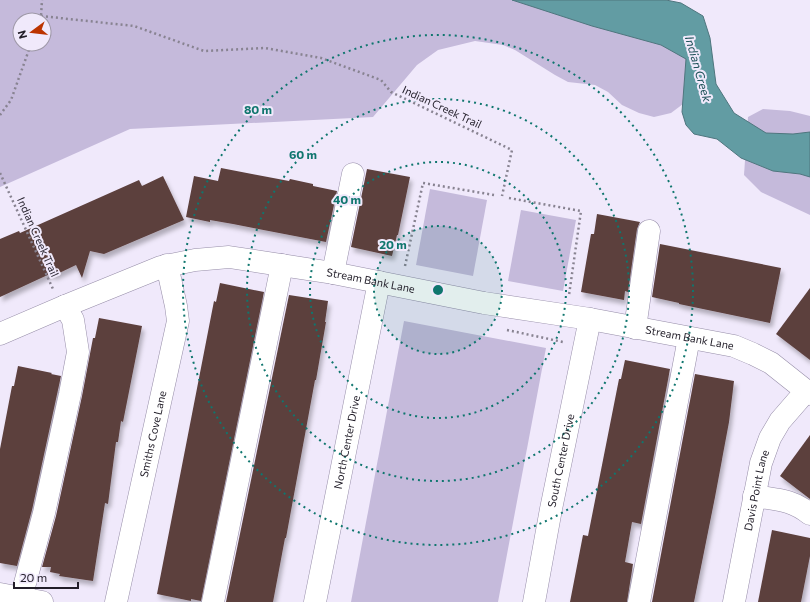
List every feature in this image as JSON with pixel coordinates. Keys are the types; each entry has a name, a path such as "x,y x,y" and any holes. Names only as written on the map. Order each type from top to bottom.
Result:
{"street":[{"path":"333,273 353,174"},
{"path":"635,328 649,230"},
{"name":"Stream Bank Lane","path":"0,334 161,266 195,260 229,257 333,273 484,303 590,319 734,346 771,363 808,393"},
{"name":"Smiths Cove Lane","path":"116,602 178,320 168,265"},
{"path":"213,602 282,266"},
{"name":"North Center Drive","path":"315,602 379,282"},
{"path":"42,602 10,596 44,513 78,352 73,320 65,306"},
{"name":"South Center Drive","path":"534,602 550,509 590,319"},
{"path":"640,602 690,338"},
{"name":"Davis Point Lane","path":"734,602 761,463 770,438 780,420 808,393"},
{"path":"754,496 791,502 800,506 810,514"}],"path":[{"path":"41,12 42,0"},
{"name":"Indian Creek Trail","path":"52,17 134,26 204,51 265,48 321,58 381,80 391,92 512,150 502,196"},
{"path":"0,115 11,100 28,52"},
{"name":"Indian Creek Trail","path":"0,173 54,293 65,306"},
{"path":"400,286 423,183 494,195"},
{"path":"509,198 581,211 568,296"},
{"path":"502,329 564,342 563,349"}],"shaded area":[{"path":"0,0 605,0 687,29 687,101 671,113 654,117 639,113 622,105 608,92 595,85 568,82 515,50 503,45 475,41 438,50 417,65 373,117 130,129 0,187"},
{"path":"763,109 790,111 810,116 810,215 761,192 744,175 748,117"},
{"path":"430,189 487,200 473,276 416,265"},
{"path":"521,210 576,220 563,291 508,281"},
{"path":"404,321 546,348 498,602 351,602"}],"water":[{"name":"Indian Creek","path":"512,0 666,0 681,3 703,16 710,38 716,84 734,113 766,133 793,134 810,132 810,177 800,174 773,171 741,158 717,139 694,134 686,125 682,112 686,59 661,45 592,26"}],"building":[{"path":"221,168 289,181 290,179 337,191 326,242 233,224 210,220 210,222 186,217 194,176 218,181"},
{"path":"367,169 410,177 392,256 351,247"},
{"path":"163,176 184,220 104,254 90,251 82,278 76,265 53,276 52,273 0,297 0,239 19,231 20,233 139,180 142,186"},
{"path":"597,214 640,222 637,229 628,292 625,291 624,300 581,292 591,234 594,234"},
{"path":"660,244 781,268 770,323 652,297"},
{"path":"220,283 264,292 201,601 191,599 191,601 157,594 214,301 216,302"},
{"path":"810,288 810,360 776,334"},
{"path":"289,295 328,301 316,380 273,602 226,602"},
{"path":"99,318 142,326 123,422 121,421 118,442 116,442 108,504 105,503 93,581 59,576 60,574 50,572 51,567 42,567 56,516 93,338 95,338"},
{"path":"625,360 670,369 641,524 632,522 625,562 633,564 627,602 570,602 583,535 588,536 619,379 621,379"},
{"path":"18,366 61,376 32,510 17,566 0,563 0,449 12,386 14,386"},
{"path":"695,374 734,381 729,422 715,497 694,602 652,602"},
{"path":"810,435 810,499 780,476"},
{"path":"772,530 810,538 810,556 801,602 758,602"}]}
